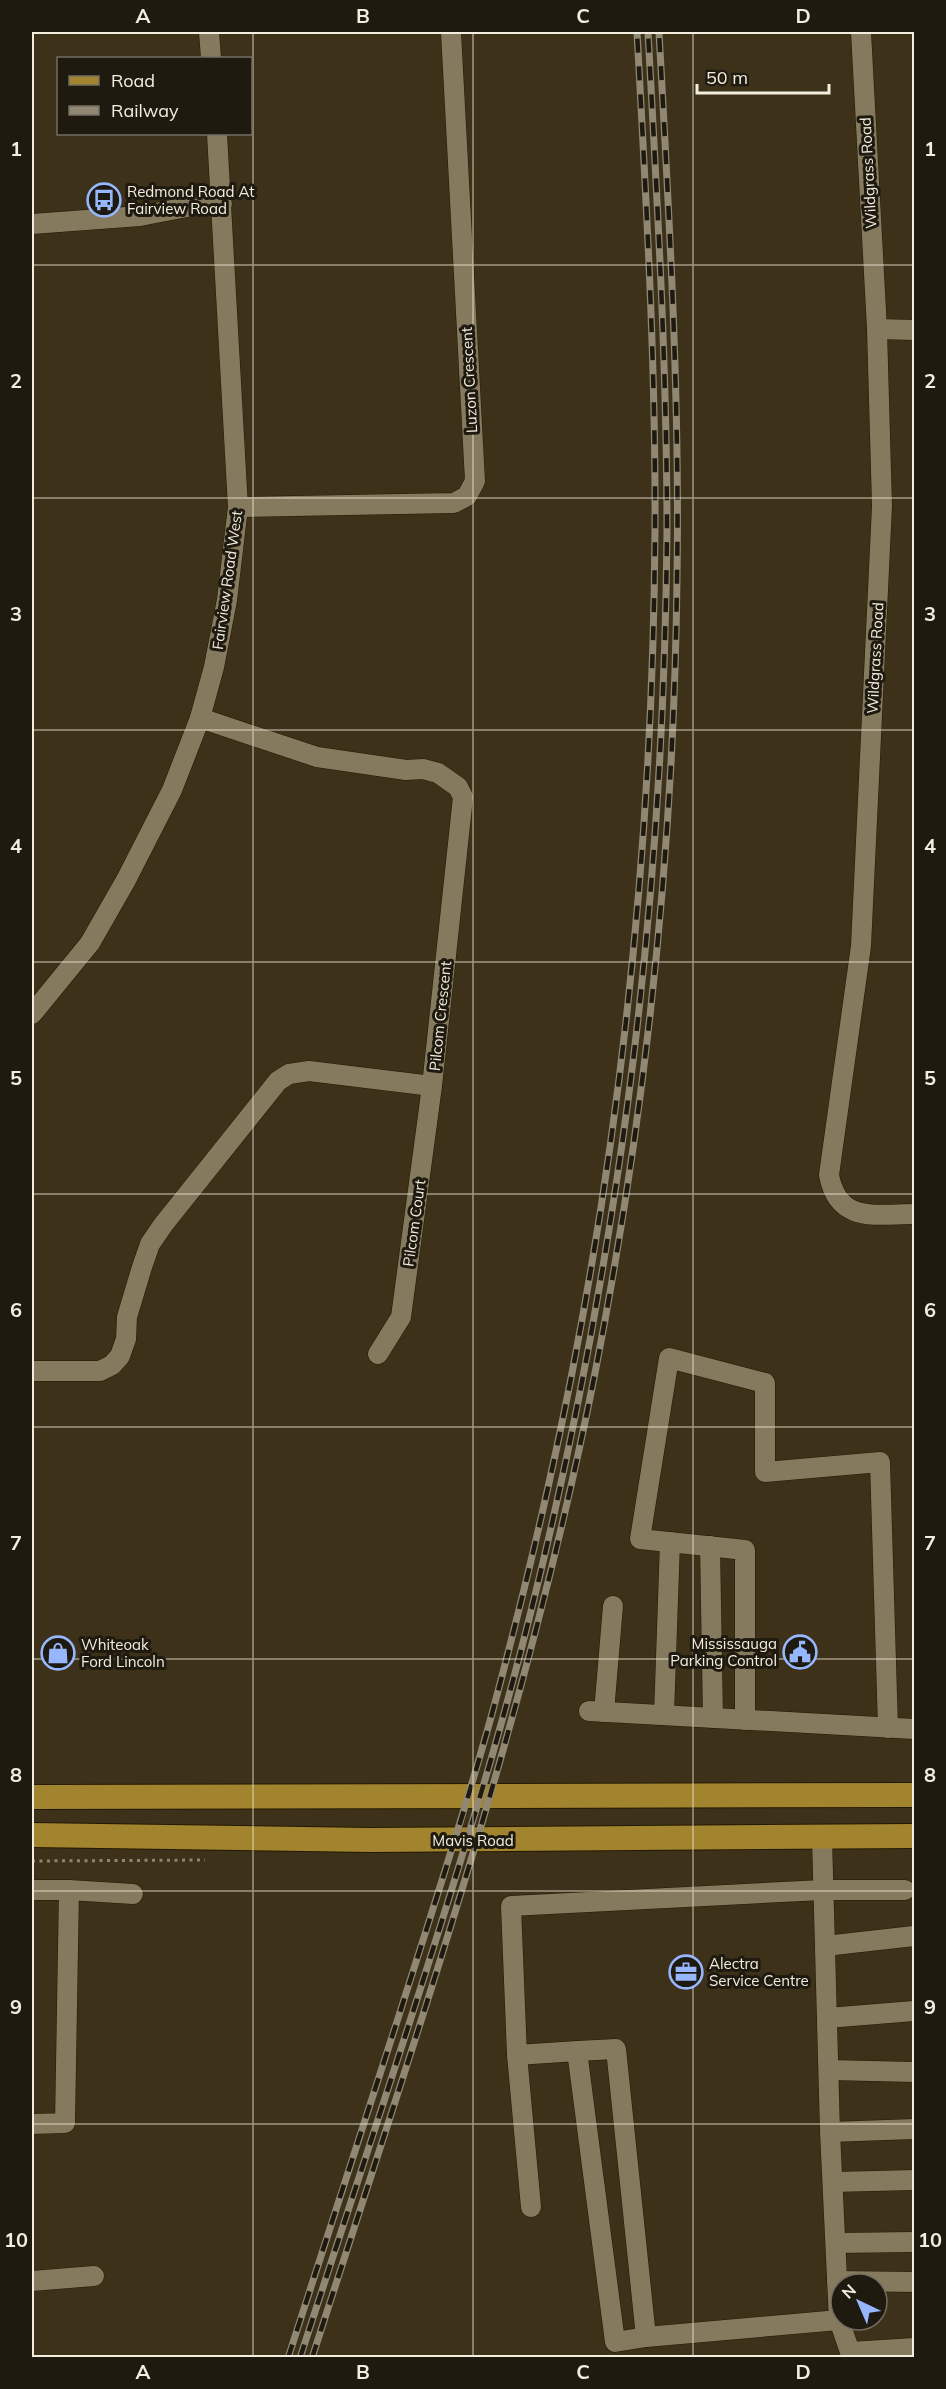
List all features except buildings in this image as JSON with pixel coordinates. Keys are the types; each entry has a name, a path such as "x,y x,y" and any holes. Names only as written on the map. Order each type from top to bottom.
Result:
{"main road":[{"path":"32,1797 915,1795"},
{"name":"Mavis Road","path":"32,1835 370,1840 915,1836"}],"street":[{"path":"209,32 211,57"},
{"name":"Luzon Crescent","path":"238,507 454,502 467,496 474,481 451,32"},
{"name":"Wildgrass Road","path":"861,32 877,329 882,506 861,946 829,1175 838,1200 852,1212 915,1214"},
{"name":"Fairview Road West","path":"32,1014 90,943 121,889 172,790 200,718 214,667 228,600 238,507 217,135"},
{"path":"32,224 140,216 197,205 222,204"},
{"path":"877,329 915,330"},
{"name":"Pilcom Crescent","path":"32,1371 100,1371 112,1365 120,1356 126,1339 127,1317 150,1244 278,1081 289,1074 309,1071 432,1086 463,804 463,797 458,787 438,773 423,769 406,770 317,757 200,718"},
{"name":"Pilcom Court","path":"378,1354 401,1317 432,1086"},
{"path":"746,1720 745,1550 640,1539 669,1358 765,1383 765,1472 880,1462 888,1728"},
{"path":"664,1715 670,1542"},
{"path":"710,1546 713,1718"},
{"path":"613,1606 596,1711 915,1729"},
{"path":"822,1837 830,2133 837,2272"},
{"path":"32,1890 133,1893"},
{"path":"32,2124 65,2123 69,1890"},
{"path":"531,2207 517,2055 511,1905 822,1890 904,1890"},
{"path":"825,1946 915,1936"},
{"path":"827,2018 915,2011"},
{"path":"517,2055 616,2049 646,2337"},
{"path":"577,2051 615,2342 646,2337 829,2321"},
{"path":"829,2070 915,2072"},
{"path":"830,2133 915,2129"},
{"path":"833,2182 915,2181"},
{"path":"836,2243 915,2242"},
{"path":"32,2281 94,2276"},
{"path":"889,2282 915,2282"},
{"path":"843,2332 850,2352 915,2348"}],"path":[{"path":"32,1861 206,1860"}],"railway":[{"path":"288,2358 437,1895 493,1710 536,1542 564,1415 591,1269 607,1164 633,954 649,743 653,638 654,407 637,32"},
{"path":"300,2358 446,1907 512,1686 547,1544 578,1401 616,1185 628,1104 646,941 659,777 666,614 665,407 648,32"},
{"path":"312,2358 468,1869 538,1623 595,1373 629,1176 654,978 663,879 675,679 677,442 670,237 659,32"}],"place":[{"name":"Redmond Road At Fairview Road","path":"104,200"},
{"name":"Mississauga Parking Control","path":"800,1652"},
{"name":"Whiteoak Ford Lincoln","path":"58,1653"},
{"name":"Alectra Service Centre","path":"686,1972"}]}
